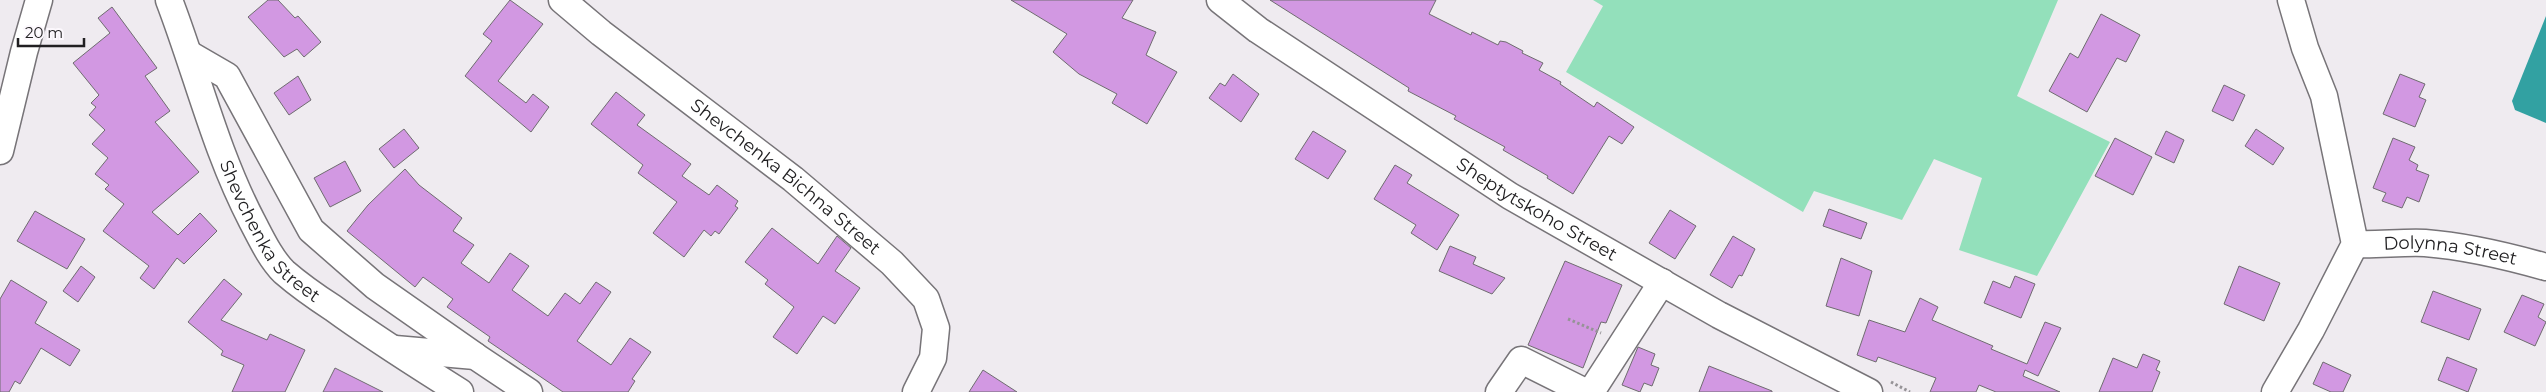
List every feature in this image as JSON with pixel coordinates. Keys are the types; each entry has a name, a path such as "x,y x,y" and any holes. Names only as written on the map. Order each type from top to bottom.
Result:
{"street":[{"path":"0,151 24,52 39,0"},
{"name":"Shevchenka Street","path":"169,0 189,54 213,131 245,208 265,247 283,271 303,287 460,392"},
{"name":"Shevchenka Bichna Street","path":"562,0 609,39 793,179 892,263 926,299 936,328 933,358 916,392"},
{"name":"Sheptytskoho Street","path":"1220,0 1266,36 1510,196 1719,315 1870,392"},
{"path":"2275,392 2311,330 2355,244 2324,96 2305,48 2291,0"},
{"path":"189,54 227,76 311,230 375,286 529,392"},
{"name":"Dolynna Street","path":"2355,244 2380,246 2424,243 2487,252 2546,267"},
{"path":"1591,392 1662,282"},
{"path":"392,348 475,356"},
{"path":"1499,392 1521,360 1585,392"}],"path":[{"path":"1568,319 1622,342"}],"green space":[{"path":"1593,0 2058,0 2017,96 2110,142 2037,276 1959,250 1982,178 1934,159 1902,220 1814,191 1803,212 1566,72 1603,6"}],"water":[{"path":"2546,16 2546,123 2515,110 2512,101"}],"building":[{"path":"268,0 278,0 295,18 298,16 321,42 304,57 297,49 284,57 248,17"},
{"path":"510,0 543,24 498,81 526,103 533,94 549,107 531,132 465,76 492,41 483,34"},
{"path":"1011,0 1133,0 1122,18 1156,32 1146,55 1177,72 1147,124 1112,103 1117,94 1079,74 1053,52 1067,34"},
{"path":"1270,0 1436,0 1429,14 1471,35 1472,32 1498,45 1500,41 1506,42 1523,51 1522,53 1543,63 1539,70 1561,82 1560,84 1594,107 1597,102 1634,127 1622,144 1609,136 1573,194 1547,178 1548,176 1503,150 1505,147 1454,119 1456,116 1408,91 1409,88"},
{"path":"112,7 157,68 145,76 170,111 155,122 199,172 152,212 178,235 200,213 217,231 184,264 177,258 154,289 140,278 149,266 103,231 124,204 105,189 109,185 95,174 108,158 92,144 105,130 89,115 96,107 91,103 99,95 73,63 110,33 98,18"},
{"path":"2101,14 2140,35 2126,62 2117,58 2087,112 2049,91 2070,53 2078,58"},
{"path":"1233,74 1259,94 1241,122 1209,98 1220,83 1225,86"},
{"path":"2400,74 2425,84 2419,97 2426,100 2415,127 2383,114"},
{"path":"298,76 311,100 289,115 274,93"},
{"path":"2224,85 2245,95 2233,121 2212,111"},
{"path":"616,92 645,115 637,125 691,164 682,176 709,195 717,185 738,201 735,206 738,208 719,234 715,231 711,236 704,230 684,257 653,233 677,202 638,173 643,165 591,124"},
{"path":"404,129 419,148 394,168 379,149"},
{"path":"2256,129 2284,148 2273,165 2245,146"},
{"path":"1313,131 1346,151 1328,179 1295,159"},
{"path":"2166,131 2184,140 2174,163 2155,154"},
{"path":"2115,138 2152,157 2133,195 2095,176"},
{"path":"2393,138 2415,147 2409,160 2418,165 2416,170 2429,175 2419,202 2407,197 2402,208 2382,201 2386,193 2373,188"},
{"path":"345,161 361,191 330,207 314,178"},
{"path":"1395,165 1412,175 1407,183 1459,215 1437,250 1411,233 1416,225 1374,199"},
{"path":"405,169 419,185 462,218 453,231 474,245 461,263 489,283 510,253 529,266 512,290 548,316 565,293 580,304 596,282 611,292 577,341 611,365 630,338 651,352 632,379 635,381 628,392 563,392 488,341 490,337 447,307 453,299 423,277 415,287 347,231 368,205"},
{"path":"1829,209 1867,223 1861,239 1823,226"},
{"path":"1670,210 1696,226 1675,259 1649,243"},
{"path":"35,211 85,239 67,269 17,241"},
{"path":"772,228 818,264 837,236 851,248 835,271 860,288 835,324 823,316 797,354 773,337 794,307 765,284 768,280 745,262"},
{"path":"1733,236 1755,249 1742,276 1739,275 1732,288 1710,275"},
{"path":"1450,246 1476,257 1473,264 1505,278 1492,294 1439,271"},
{"path":"1841,258 1872,271 1859,316 1826,306"},
{"path":"1565,261 1622,285 1606,323 1601,322 1583,368 1528,345"},
{"path":"81,266 95,277 78,302 63,291"},
{"path":"2239,266 2280,283 2264,321 2224,304"},
{"path":"2015,276 2035,284 2021,318 1984,303 1993,281 2010,288"},
{"path":"224,279 242,294 221,320 267,340 270,334 305,350 285,392 232,392 244,365 221,355 223,351 188,322"},
{"path":"11,280 47,302 35,323 80,350 70,366 41,348 20,384 15,381 9,392 0,392 0,299"},
{"path":"2433,291 2481,309 2469,340 2421,322"},
{"path":"2522,295 2544,304 2538,317 2546,322 2535,346 2504,332"},
{"path":"1920,298 1938,307 1932,320 1993,346 1991,349 2027,364 2045,322 2061,328 2038,376 2025,370 2023,376 2060,392 1996,392 1979,385 1976,392 1930,392 1936,378 1878,357 1876,362 1857,355 1869,320 1905,332"},
{"path":"1638,347 1655,354 1651,365 1659,368 1652,386 1644,383 1640,392 1622,385"},
{"path":"2143,354 2160,361 2156,370 2160,372 2152,392 2099,392 2113,358 2137,368"},
{"path":"2447,357 2477,369 2468,392 2438,380"},
{"path":"2323,362 2351,375 2343,392 2331,392 2313,384"},
{"path":"1709,366 1772,391 1772,392 1699,392"},
{"path":"335,368 383,392 323,392"},
{"path":"983,370 1017,392 969,392"}]}
